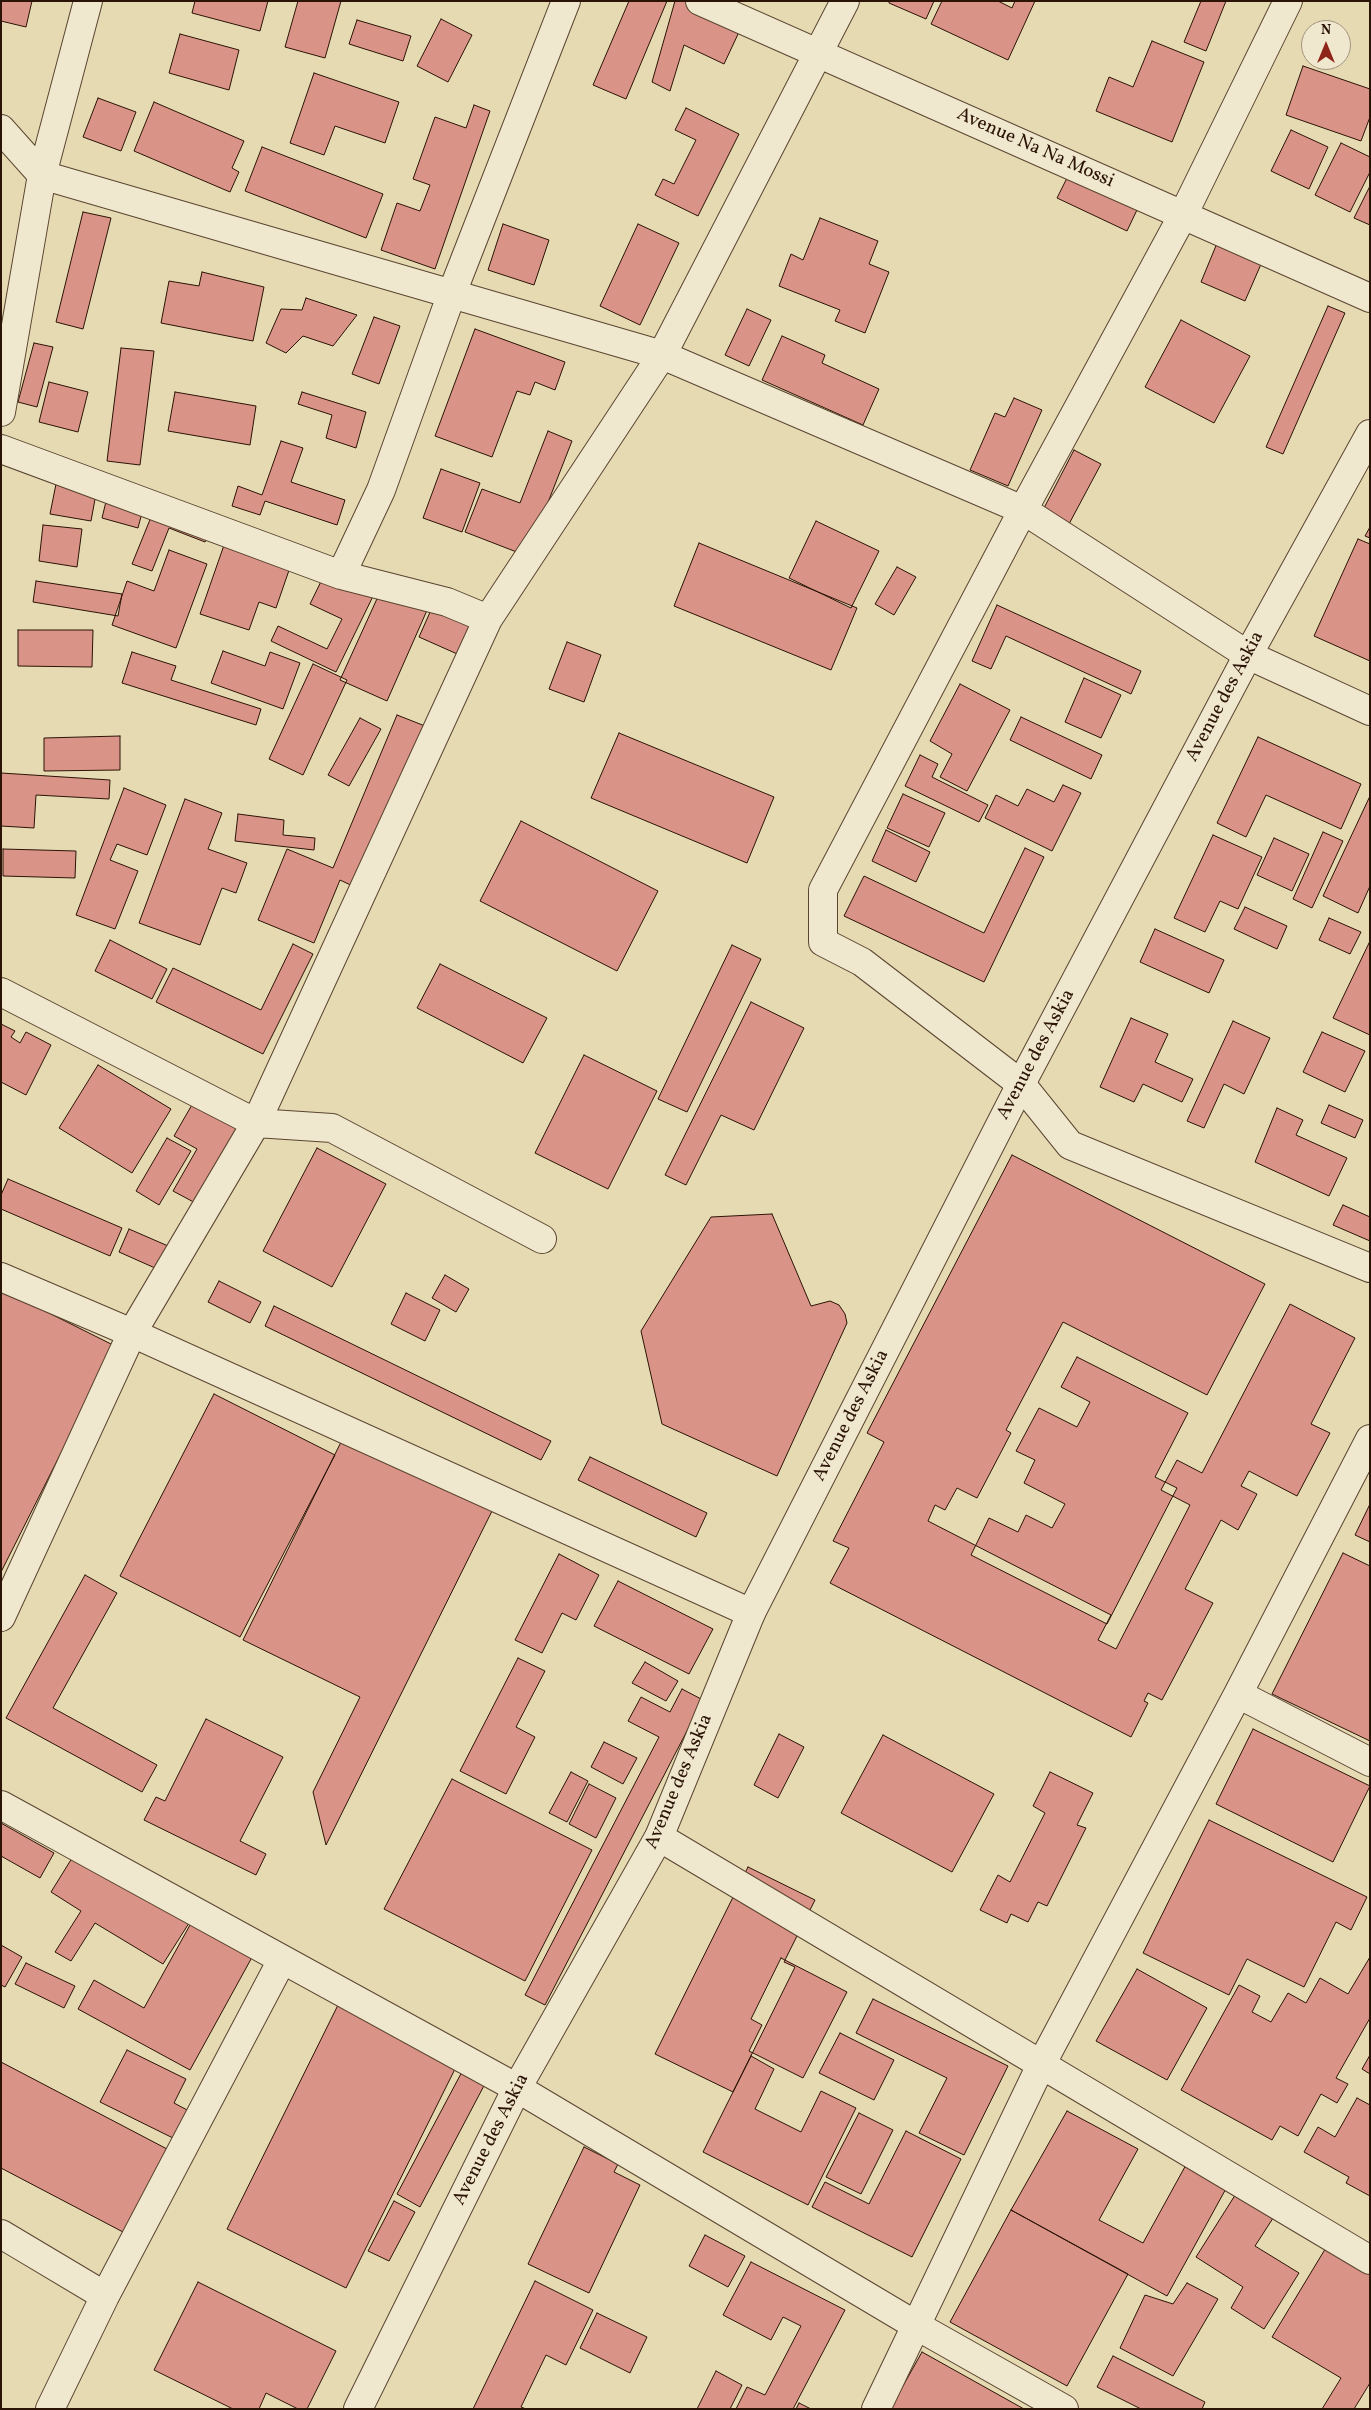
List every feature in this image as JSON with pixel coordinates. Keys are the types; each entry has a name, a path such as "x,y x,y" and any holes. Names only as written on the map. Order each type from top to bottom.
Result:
{"street":[{"path":"1,412 42,175 88,1"},
{"path":"341,575 381,490 452,293 566,1"},
{"name":"Avenue Na Na Mossi","path":"700,1 1370,298"},
{"path":"1,1617 132,1333 256,1123 488,620 662,355 845,1"},
{"path":"1288,1 1183,215 1023,510 823,890 823,942 862,962 1021,1084 1070,1145 1370,1268"},
{"path":"1,129 42,175 662,355 1023,510 1248,655 1370,711"},
{"name":"Avenue des Askia","path":"358,2409 517,2088 659,1836 751,1612 1021,1084 1248,655 1370,434"},
{"path":"1,449 341,575 447,602 488,620"},
{"path":"1,992 256,1123 332,1128 542,1239"},
{"path":"1,1278 132,1333 751,1612"},
{"path":"876,2409 1041,2065 1238,1694 1370,1438"},
{"path":"1238,1694 1370,1762"},
{"path":"1,1805 517,2088 917,2326 1064,2409"},
{"path":"659,1836 1370,2260"},
{"path":"50,2409 105,2296 282,1960"},
{"path":"1,2234 105,2296"}],"building":[{"path":"1,1 32,1 26,27 1,21"},
{"path":"195,1 268,1 260,31 192,13"},
{"path":"298,1 341,1 325,58 285,47"},
{"path":"629,1 667,1 626,99 593,85"},
{"path":"675,1 713,1 747,15 724,64 684,45 670,91 652,82"},
{"path":"889,1 934,1 926,19 889,3"},
{"path":"942,1 998,1 1012,8 1015,1 1035,1 1008,60 931,24"},
{"path":"1201,1 1226,1 1206,51 1184,42"},
{"path":"441,19 472,35 448,82 417,66"},
{"path":"357,20 411,36 403,61 349,44"},
{"path":"180,34 239,50 229,90 169,73"},
{"path":"1152,41 1204,62 1172,142 1096,111 1109,77 1133,87"},
{"path":"1302,70 1315,70 1370,89 1370,117 1361,141 1286,115"},
{"path":"314,73 399,102 385,143 335,126 324,155 290,143"},
{"path":"98,98 136,112 121,151 83,137"},
{"path":"154,102 244,141 232,168 239,172 230,192 134,151"},
{"path":"474,105 490,111 435,269 381,250 397,203 420,211 430,185 413,179 435,117 466,128"},
{"path":"686,108 739,134 698,216 655,195 663,179 674,184 696,140 675,130"},
{"path":"1291,130 1328,147 1309,189 1271,171"},
{"path":"1341,143 1370,157 1370,172 1350,212 1315,195"},
{"path":"262,147 383,194 366,238 245,191"},
{"path":"1076,160 1145,193 1127,231 1057,198"},
{"path":"1370,186 1370,225 1354,218"},
{"path":"83,212 111,218 83,329 56,322"},
{"path":"820,218 878,241 869,264 889,272 865,333 835,321 840,310 779,286 791,254 803,260"},
{"path":"503,224 549,240 534,285 488,270"},
{"path":"638,224 679,243 640,325 600,306"},
{"path":"1220,236 1265,255 1245,301 1201,282"},
{"path":"202,272 264,287 253,341 161,323 169,281 199,286"},
{"path":"306,298 357,315 333,346 303,336 286,353 266,343 281,309 302,310"},
{"path":"1328,306 1345,313 1283,454 1266,447"},
{"path":"747,309 771,320 749,366 725,355"},
{"path":"374,317 400,326 379,384 352,374"},
{"path":"1181,320 1250,356 1214,423 1145,387"},
{"path":"475,329 565,362 555,390 535,382 530,395 517,391 492,457 435,436"},
{"path":"782,336 825,355 822,363 879,389 863,425 762,380"},
{"path":"34,343 53,347 37,407 18,402"},
{"path":"121,348 154,351 140,465 107,461"},
{"path":"49,382 88,392 78,432 39,422"},
{"path":"175,392 256,406 250,445 168,431"},
{"path":"302,392 366,412 356,448 326,438 332,415 298,404"},
{"path":"1014,398 1042,410 1008,486 970,470 995,413 1005,417"},
{"path":"548,431 572,441 527,556 465,532 482,489 520,503"},
{"path":"281,441 303,448 291,482 345,500 337,525 265,501 260,515 232,506 238,486 262,495"},
{"path":"1074,450 1101,464 1069,524 1043,510"},
{"path":"60,464 100,472 91,521 50,514"},
{"path":"441,469 480,483 462,532 423,518"},
{"path":"111,481 148,490 138,528 102,518"},
{"path":"160,495 215,517 205,542 169,528 152,571 132,564"},
{"path":"816,521 879,551 851,608 789,578"},
{"path":"43,525 82,529 77,567 39,561"},
{"path":"231,525 297,547 276,608 259,602 249,630 200,614"},
{"path":"1370,527 1370,538 1365,536"},
{"path":"1358,539 1370,544 1370,661 1314,636"},
{"path":"699,543 857,608 831,670 674,606"},
{"path":"169,550 207,564 176,648 112,625 127,581 154,591"},
{"path":"331,561 379,584 336,672 271,641 278,626 327,649 342,619 310,604"},
{"path":"897,567 916,577 894,615 875,604"},
{"path":"386,579 432,599 387,701 340,680"},
{"path":"36,581 122,594 118,616 33,602"},
{"path":"435,601 480,621 464,657 419,637"},
{"path":"997,605 1141,671 1131,694 1006,636 991,669 972,661"},
{"path":"18,630 93,630 92,667 18,666"},
{"path":"567,642 601,655 584,702 549,689"},
{"path":"223,651 265,666 270,652 300,663 283,709 211,683"},
{"path":"132,652 176,666 171,680 261,709 256,725 122,683"},
{"path":"313,664 347,680 303,775 269,759"},
{"path":"1084,678 1121,695 1101,738 1065,722"},
{"path":"960,684 1010,710 967,791 940,777 952,754 930,741"},
{"path":"397,715 425,726 357,888 340,880 314,943 258,920 287,849 333,868"},
{"path":"1021,717 1102,755 1091,779 1010,740"},
{"path":"360,718 381,729 349,786 328,775"},
{"path":"619,733 774,797 747,863 591,798"},
{"path":"120,736 120,770 44,771 44,738"},
{"path":"1258,737 1361,784 1341,829 1266,795 1246,837 1217,823"},
{"path":"920,755 938,764 932,777 988,805 979,822 905,786"},
{"path":"1,773 110,780 109,799 36,795 34,828 1,826"},
{"path":"1063,785 1081,793 1052,851 985,818 996,795 1018,806 1027,789 1054,802"},
{"path":"124,788 166,805 147,855 117,844 110,860 138,871 115,929 76,915"},
{"path":"903,794 945,813 929,847 887,828"},
{"path":"1370,796 1370,886 1358,913 1323,896"},
{"path":"185,799 222,813 208,849 247,863 236,893 222,888 200,945 139,923"},
{"path":"238,814 284,820 283,835 315,838 314,850 235,841"},
{"path":"521,821 658,891 617,971 480,901"},
{"path":"886,830 930,852 916,882 872,861"},
{"path":"1323,832 1343,841 1312,908 1293,899"},
{"path":"1213,835 1262,857 1238,909 1220,901 1205,932 1174,918"},
{"path":"1274,838 1309,854 1292,891 1257,875"},
{"path":"1025,848 1044,857 984,982 844,916 864,876 984,933"},
{"path":"3,849 76,851 75,878 3,876"},
{"path":"1245,907 1287,926 1277,949 1234,929"},
{"path":"1329,918 1361,932 1350,954 1319,940"},
{"path":"1155,929 1224,960 1209,993 1140,962"},
{"path":"110,940 167,969 152,999 95,971"},
{"path":"1370,941 1370,1035 1333,1018"},
{"path":"293,944 313,954 263,1054 156,1002 173,968 261,1010"},
{"path":"732,945 761,959 687,1112 658,1099"},
{"path":"440,964 547,1018 523,1063 417,1008"},
{"path":"751,1002 804,1028 754,1130 721,1115 686,1185 665,1175"},
{"path":"1131,1018 1168,1034 1155,1062 1193,1079 1182,1102 1143,1084 1134,1102 1100,1087"},
{"path":"1233,1021 1270,1038 1244,1094 1224,1084 1204,1128 1187,1121"},
{"path":"1,1024 15,1031 11,1037 20,1043 26,1032 51,1045 26,1095 1,1082"},
{"path":"1322,1032 1365,1051 1345,1092 1303,1072"},
{"path":"584,1055 657,1091 608,1189 535,1153"},
{"path":"98,1065 171,1109 132,1173 59,1128"},
{"path":"193,1103 243,1132 201,1206 173,1191 197,1149 174,1136"},
{"path":"1329,1105 1363,1120 1355,1138 1321,1123"},
{"path":"1277,1108 1303,1120 1296,1135 1347,1158 1329,1196 1255,1162"},
{"path":"167,1138 191,1151 159,1205 136,1191"},
{"path":"317,1148 386,1184 332,1287 263,1251"},
{"path":"1012,1155 1265,1284 1207,1395 1063,1322 1006,1430 1011,1433 977,1498 957,1488 945,1510 935,1505 928,1521 1111,1615 1098,1640 1116,1649 1190,1505 1161,1490 1177,1460 1202,1473 1290,1304 1355,1338 1311,1424 1330,1433 1297,1496 1249,1471 1241,1486 1257,1494 1238,1530 1221,1520 1185,1589 1213,1603 1162,1700 1148,1693 1144,1701 1148,1703 1131,1737 830,1583 849,1548 833,1541 884,1442 867,1433"},
{"path":"8,1179 122,1228 110,1256 1,1209 1,1195"},
{"path":"1343,1205 1370,1217 1370,1241 1333,1225"},
{"path":"772,1214 811,1306 830,1301 839,1305 845,1314 847,1323 777,1476 662,1424 641,1331 711,1217"},
{"path":"129,1229 175,1249 164,1272 119,1252"},
{"path":"445,1275 469,1289 456,1312 432,1298"},
{"path":"219,1281 261,1302 250,1323 208,1302"},
{"path":"1,1289 115,1346 1,1572"},
{"path":"406,1293 440,1310 425,1341 391,1324"},
{"path":"274,1306 551,1441 541,1460 265,1326"},
{"path":"1077,1357 1188,1413 1155,1477 1177,1488 1107,1624 971,1555 989,1518 1018,1532 1026,1515 1052,1528 1065,1504 1024,1483 1035,1460 1016,1451 1039,1408 1077,1427 1090,1402 1061,1387"},
{"path":"214,1394 335,1455 240,1637 120,1576"},
{"path":"344,1436 493,1509 326,1845 313,1792 360,1697 243,1640"},
{"path":"590,1457 707,1513 696,1537 578,1480"},
{"path":"1370,1504 1370,1542 1355,1535"},
{"path":"1343,1553 1370,1566 1370,1741 1272,1694"},
{"path":"559,1554 599,1575 576,1620 562,1613 542,1653 515,1640"},
{"path":"85,1575 117,1593 53,1708 157,1765 142,1792 6,1718"},
{"path":"618,1581 713,1629 689,1674 594,1626"},
{"path":"518,1658 545,1671 516,1727 535,1737 506,1794 460,1771"},
{"path":"645,1662 678,1681 666,1701 632,1683"},
{"path":"682,1689 703,1700 545,2005 525,1995 659,1737 628,1721 641,1697 670,1712"},
{"path":"206,1719 283,1757 240,1841 266,1854 256,1875 144,1820 156,1797 165,1801"},
{"path":"1253,1729 1370,1786 1333,1862 1216,1804"},
{"path":"779,1734 804,1747 778,1798 754,1785"},
{"path":"883,1735 994,1794 952,1872 841,1813"},
{"path":"604,1742 637,1758 623,1784 591,1767"},
{"path":"571,1772 588,1781 567,1822 549,1813"},
{"path":"1050,1772 1093,1793 1077,1825 1086,1828 1047,1906 1038,1902 1028,1922 1011,1914 1007,1923 980,1910 998,1875 1010,1882 1045,1813 1033,1806"},
{"path":"452,1779 592,1850 525,1981 384,1909"},
{"path":"589,1784 616,1798 596,1838 569,1824"},
{"path":"1209,1820 1367,1897 1351,1930 1336,1922 1304,1987 1247,1959 1229,1995 1143,1953"},
{"path":"1,1823 54,1853 40,1878 1,1856"},
{"path":"77,1850 191,1920 163,1964 95,1923 71,1961 55,1952 81,1911 51,1892"},
{"path":"748,1867 815,1900 784,1962 795,1967 733,2092 655,2054"},
{"path":"195,1916 256,1950 190,2070 78,2009 94,1980 144,2008"},
{"path":"1,1945 22,1957 5,1987 1,1985"},
{"path":"1370,1957 1370,2018 1336,2078 1348,2084 1337,2103 1321,2094 1298,2136 1280,2126 1272,2140 1181,2090 1239,1985 1260,1996 1252,2012 1271,2022 1288,1993 1306,2003 1320,1978 1348,1994"},
{"path":"781,1958 847,1992 803,2078 749,2051 762,2025 751,2019"},
{"path":"26,1963 75,1986 64,2008 15,1984"},
{"path":"1137,1969 1207,2008 1167,2080 1096,2041"},
{"path":"873,1999 1008,2066 964,2155 919,2133 947,2078 856,2033"},
{"path":"339,2003 459,2061 346,2288 227,2229"},
{"path":"840,2033 894,2060 874,2100 819,2073"},
{"path":"127,2050 186,2079 174,2103 189,2111 175,2139 100,2102"},
{"path":"1370,2055 1370,2074 1362,2069"},
{"path":"751,2056 774,2069 755,2109 801,2132 821,2091 856,2108 808,2205 703,2152"},
{"path":"1,2062 167,2149 123,2232 1,2168"},
{"path":"464,2068 487,2080 420,2207 397,2194"},
{"path":"1357,2098 1370,2105 1370,2196 1346,2183 1349,2177 1304,2152 1318,2127 1335,2137"},
{"path":"1067,2111 1138,2149 1099,2220 1143,2243 1187,2163 1228,2185 1167,2296 1011,2210"},
{"path":"859,2113 893,2130 861,2194 826,2177"},
{"path":"906,2131 961,2159 912,2257 812,2207 825,2182 869,2204"},
{"path":"584,2147 618,2164 614,2172 640,2185 589,2293 528,2264"},
{"path":"1239,2189 1277,2212 1255,2246 1299,2273 1264,2329 1231,2308 1243,2287 1196,2257"},
{"path":"394,2201 415,2212 389,2261 368,2251"},
{"path":"1011,2210 1128,2274 1067,2386 950,2322"},
{"path":"705,2235 745,2256 728,2287 689,2266"},
{"path":"1327,2246 1370,2271 1370,2383 1354,2409 1322,2409 1341,2378 1272,2337"},
{"path":"751,2262 845,2310 793,2409 736,2409 747,2387 765,2395 801,2326 783,2317 771,2340 723,2315"},
{"path":"535,2281 593,2310 566,2365 546,2355 521,2407 526,2409 473,2409"},
{"path":"198,2282 336,2351 307,2409 298,2409 266,2393 259,2409 233,2409 154,2370"},
{"path":"1187,2283 1218,2299 1173,2376 1120,2348 1145,2295 1173,2304"},
{"path":"597,2313 647,2337 630,2373 580,2348"},
{"path":"922,2352 1024,2409 890,2409"},
{"path":"1113,2356 1205,2402 1202,2409 1141,2409 1097,2387"},
{"path":"716,2371 742,2385 730,2409 697,2409"},
{"path":"799,2403 811,2409 796,2409"}]}
